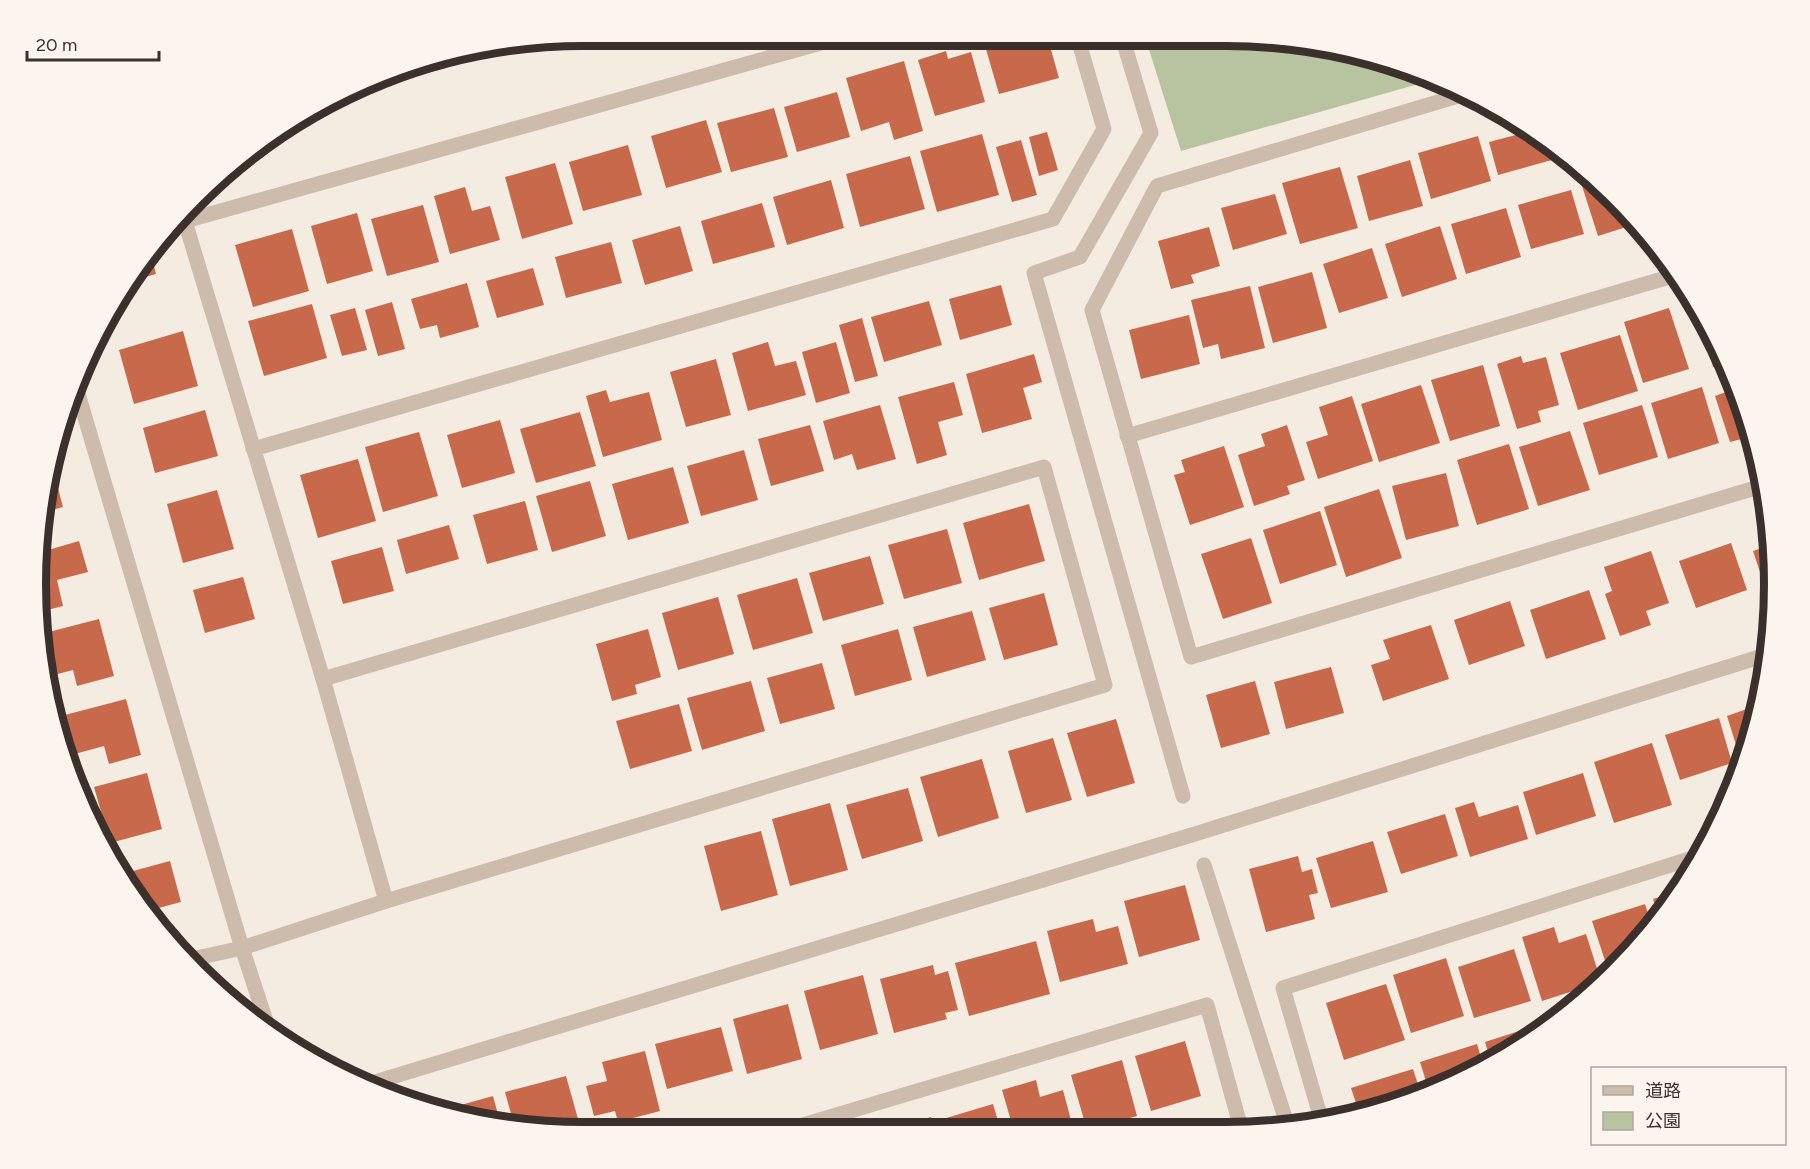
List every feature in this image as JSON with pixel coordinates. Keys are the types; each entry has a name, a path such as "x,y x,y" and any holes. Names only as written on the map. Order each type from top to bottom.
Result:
{"street":[{"path":"191,218 810,46"},
{"path":"253,449 1053,219 1104,129 1080,46"},
{"path":"1125,46 1151,133 1080,257 1034,273 1183,796"},
{"path":"1453,97 1158,186 1092,310 1191,657 1754,488"},
{"path":"185,224 323,679 386,902"},
{"path":"1127,436 1667,278"},
{"path":"80,399 242,948 265,1016"},
{"path":"197,958 242,948 386,902 1105,685 1044,467 323,679"},
{"path":"377,1081 1195,834 1759,657"},
{"path":"1320,1114 1283,988 1688,860"},
{"path":"1204,865 1285,1119"},
{"path":"813,1122 1207,1005 1239,1122"}],"green space":[{"path":"1148,46 1226,46 1296,51 1365,65 1421,83 1181,151"}],"building":[{"path":"996,46 1050,46 1059,78 999,94 986,49"},
{"path":"946,51 948,59 971,52 985,102 935,116 918,60"},
{"path":"904,61 923,131 894,140 889,122 861,131 846,78"},
{"path":"837,92 850,137 797,152 784,107"},
{"path":"774,108 788,157 731,172 717,123"},
{"path":"706,120 722,172 666,188 651,136"},
{"path":"1515,131 1555,159 1498,175 1489,142 1516,135"},
{"path":"1047,132 1058,170 1039,176 1029,137"},
{"path":"982,134 999,195 937,212 920,151"},
{"path":"1478,136 1491,181 1431,199 1418,153"},
{"path":"1021,140 1037,195 1012,202 996,147"},
{"path":"628,145 642,195 583,211 569,162"},
{"path":"910,156 925,209 860,227 846,174"},
{"path":"1410,160 1423,206 1369,221 1357,176"},
{"path":"555,163 573,224 522,239 505,177"},
{"path":"1340,167 1358,228 1300,244 1282,183"},
{"path":"831,180 844,228 787,245 773,197"},
{"path":"1585,185 1627,227 1598,236 1582,186"},
{"path":"465,187 472,211 490,206 500,240 450,254 434,196"},
{"path":"1571,190 1584,234 1531,249 1518,205"},
{"path":"1275,194 1287,234 1233,250 1221,208"},
{"path":"762,203 775,247 713,264 701,221"},
{"path":"423,205 439,262 387,276 371,219"},
{"path":"1506,208 1521,257 1466,274 1451,224"},
{"path":"357,213 373,271 327,284 311,226"},
{"path":"680,226 693,271 645,285 632,240"},
{"path":"1440,226 1457,279 1402,297 1385,244"},
{"path":"1209,227 1220,266 1191,275 1194,283 1171,289 1158,241"},
{"path":"292,229 309,291 253,307 235,245"},
{"path":"611,242 622,283 566,298 555,257"},
{"path":"1372,248 1388,298 1339,313 1323,264"},
{"path":"153,263 156,274 143,278"},
{"path":"533,268 544,305 497,318 486,281"},
{"path":"1312,272 1327,328 1273,343 1258,287"},
{"path":"467,283 479,327 440,338 437,325 420,329 411,299"},
{"path":"1001,285 1012,325 960,340 949,299"},
{"path":"1250,286 1265,348 1221,359 1218,344 1203,348 1191,300"},
{"path":"929,301 942,345 884,362 871,317"},
{"path":"392,302 405,349 378,356 365,310"},
{"path":"312,304 327,358 264,376 248,321"},
{"path":"355,308 367,350 342,356 330,315"},
{"path":"1669,308 1689,369 1643,383 1624,322"},
{"path":"1189,315 1200,364 1141,379 1129,330"},
{"path":"862,318 878,376 855,382 839,325"},
{"path":"183,331 198,386 134,404 119,350"},
{"path":"1620,335 1638,391 1578,410 1560,353"},
{"path":"768,342 775,366 796,361 806,395 748,411 732,353"},
{"path":"836,342 850,393 816,403 802,352"},
{"path":"1707,345 1717,366 1713,367"},
{"path":"1034,354 1042,382 1023,388 1032,419 982,433 966,374"},
{"path":"1521,356 1523,363 1546,357 1559,405 1538,411 1541,422 1517,429 1497,364"},
{"path":"716,359 731,415 686,427 670,372"},
{"path":"1483,365 1500,426 1450,441 1431,380"},
{"path":"954,382 963,415 938,422 947,455 917,464 898,397"},
{"path":"1421,385 1440,443 1379,462 1361,404"},
{"path":"1702,387 1719,443 1668,459 1651,403"},
{"path":"606,390 610,402 649,392 662,440 603,457 586,396"},
{"path":"1728,392 1743,439 1730,442 1715,396"},
{"path":"1352,396 1373,461 1318,479 1306,442 1328,435 1319,407"},
{"path":"880,405 896,459 857,470 852,454 834,460 823,421"},
{"path":"1642,405 1658,457 1599,475 1583,423"},
{"path":"205,410 218,456 155,473 143,428"},
{"path":"580,412 596,466 536,483 520,429"},
{"path":"500,420 515,473 462,488 447,435"},
{"path":"810,425 824,471 771,486 758,439"},
{"path":"1287,425 1305,480 1287,486 1290,494 1254,506 1238,455 1265,446 1261,434"},
{"path":"1570,431 1590,490 1538,506 1519,447"},
{"path":"419,432 438,496 383,512 365,447"},
{"path":"1509,444 1529,509 1477,525 1457,460"},
{"path":"1224,446 1244,507 1190,525 1174,475 1185,472 1181,460"},
{"path":"744,450 758,500 701,516 687,466"},
{"path":"358,459 376,521 318,538 300,475"},
{"path":"673,467 689,523 628,540 612,484"},
{"path":"1446,473 1459,526 1406,540 1392,486"},
{"path":"590,481 606,536 552,552 536,496"},
{"path":"57,483 63,507 52,510"},
{"path":"1379,489 1402,558 1346,577 1324,507"},
{"path":"217,490 234,549 183,563 167,504"},
{"path":"525,501 538,550 487,564 473,515"},
{"path":"1029,504 1045,561 979,580 963,523"},
{"path":"1320,511 1337,565 1280,584 1263,530"},
{"path":"449,525 459,559 406,574 397,540"},
{"path":"947,529 962,583 904,599 888,545"},
{"path":"1251,538 1272,603 1223,619 1201,554"},
{"path":"79,541 88,572 57,580 63,606 47,610 46,584 48,550"},
{"path":"1731,543 1747,590 1696,608 1679,561"},
{"path":"382,547 394,591 343,604 331,561"},
{"path":"1762,548 1764,584 1753,551"},
{"path":"1651,551 1669,603 1646,611 1651,625 1620,636 1605,594 1612,591 1604,567"},
{"path":"870,556 884,604 823,621 809,573"},
{"path":"243,577 255,619 205,633 193,590"},
{"path":"797,578 813,633 753,650 737,595"},
{"path":"1589,590 1606,639 1546,659 1530,610"},
{"path":"1044,593 1058,645 1004,660 989,608"},
{"path":"718,597 734,654 678,670 662,613"},
{"path":"1510,601 1525,646 1469,665 1454,620"},
{"path":"972,611 986,660 927,677 913,627"},
{"path":"99,619 114,676 77,686 73,670 54,675 49,632"},
{"path":"1431,625 1449,679 1383,701 1371,665 1390,659 1383,640"},
{"path":"648,629 661,677 635,685 637,694 612,701 596,644"},
{"path":"898,629 912,680 855,696 841,645"},
{"path":"822,663 835,709 780,724 767,678"},
{"path":"1331,667 1344,713 1286,729 1274,682"},
{"path":"751,681 765,731 702,750 687,698"},
{"path":"1255,681 1270,734 1221,748 1206,695"},
{"path":"126,699 141,755 109,764 104,746 74,754 63,715"},
{"path":"679,704 692,751 630,769 616,721"},
{"path":"1747,709 1748,712 1737,748 1727,716"},
{"path":"1719,718 1732,763 1680,780 1665,735"},
{"path":"1116,719 1135,783 1087,797 1067,733"},
{"path":"1053,738 1072,800 1026,813 1008,751"},
{"path":"1652,743 1672,805 1614,823 1594,762"},
{"path":"982,759 999,818 938,837 920,777"},
{"path":"147,773 162,829 113,842 106,830 94,787"},
{"path":"1583,773 1596,816 1536,835 1523,792"},
{"path":"908,788 923,841 862,859 846,805"},
{"path":"1474,802 1479,817 1518,805 1528,839 1470,857 1455,808"},
{"path":"830,803 848,870 790,886 772,819"},
{"path":"1445,814 1458,856 1401,874 1387,832"},
{"path":"761,831 778,895 721,911 704,846"},
{"path":"1373,841 1388,892 1331,908 1316,858"},
{"path":"1298,856 1302,872 1312,869 1318,893 1309,895 1315,919 1266,932 1249,869"},
{"path":"170,861 181,902 156,909 130,872"},
{"path":"1185,885 1200,940 1139,957 1124,901"},
{"path":"1664,895 1656,907 1653,899"},
{"path":"1645,904 1649,916 1606,965 1592,921"},
{"path":"1093,919 1096,932 1118,926 1128,964 1060,982 1047,931"},
{"path":"1554,927 1559,943 1586,934 1598,972 1580,989 1542,1001 1522,937"},
{"path":"1036,941 1050,994 969,1016 955,963"},
{"path":"1514,949 1531,1001 1474,1018 1458,967"},
{"path":"1446,958 1464,1016 1411,1033 1393,975"},
{"path":"933,965 935,975 948,971 958,1010 945,1013 947,1019 894,1033 880,979"},
{"path":"863,975 878,1034 820,1050 804,991"},
{"path":"1386,984 1405,1040 1344,1060 1326,1003"},
{"path":"788,1004 802,1059 747,1074 733,1019"},
{"path":"721,1027 733,1071 667,1089 655,1044"},
{"path":"1530,1027 1488,1053 1485,1042"},
{"path":"1185,1041 1201,1096 1151,1111 1135,1056"},
{"path":"1477,1044 1481,1057 1427,1084 1420,1062"},
{"path":"645,1051 660,1111 618,1122 615,1111 594,1116 586,1086 607,1081 602,1062"},
{"path":"1122,1060 1137,1116 1116,1122 1085,1122 1071,1075"},
{"path":"1413,1069 1419,1087 1357,1106 1351,1088"},
{"path":"566,1076 579,1122 512,1118 505,1092"},
{"path":"1036,1080 1040,1097 1063,1090 1071,1122 1011,1122 1002,1090"},
{"path":"493,1096 498,1115 480,1112 456,1106"},
{"path":"993,1104 998,1122 944,1122 943,1119"},
{"path":"931,1117 933,1122 913,1122"}]}
